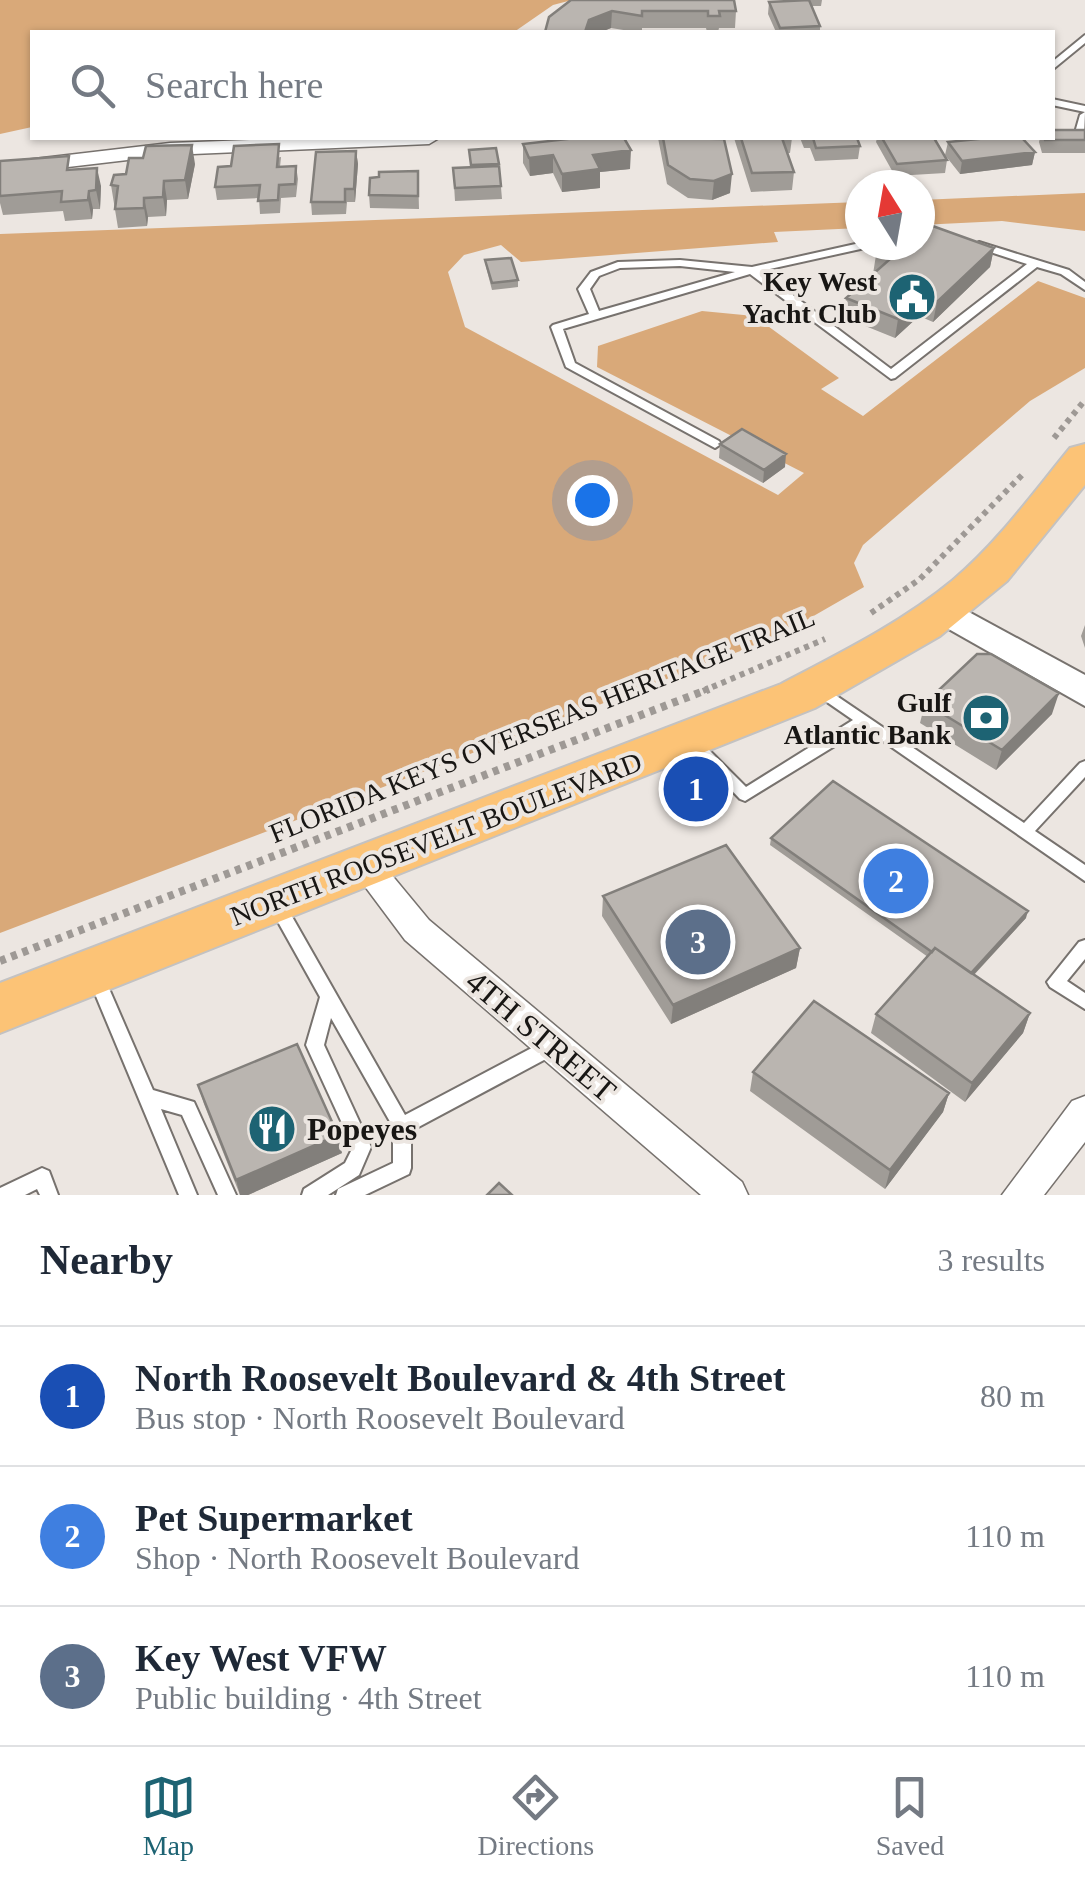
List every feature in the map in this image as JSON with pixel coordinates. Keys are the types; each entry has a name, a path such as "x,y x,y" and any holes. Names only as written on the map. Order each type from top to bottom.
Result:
{"main road":[{"name":"NORTH ROOSEVELT BOULEVARD","path":"0,1008 690,740 816,687 866,661 944,610 989,572 1067,450"}],"street":[{"path":"0,169 170,149 383,140"},
{"path":"944,610 1085,692"},
{"name":"4TH STREET","path":"365,865 416,930 728,1195"},
{"path":"1021,1195 1085,1113"}],"lane":[{"path":"1055,63 1085,38"},
{"path":"1055,105 1079,126"},
{"path":"961,240 1064,272 1085,272"},
{"path":"716,444 570,365 557,327 752,270 845,250"},
{"path":"596,316 584,289 605,269 680,263 752,270 891,375 1035,263"},
{"path":"1064,272 1085,287"},
{"path":"816,687 1085,874"},
{"path":"690,740 745,796 862,722"},
{"path":"1025,832 1085,767"},
{"path":"274,900 402,1126 402,1168 345,1195"},
{"path":"1085,947 1056,982 1085,1002"},
{"path":"94,971 188,1195"},
{"path":"311,1195 352,1169 362,1146 314,1045 328,998"},
{"path":"402,1126 552,1047"},
{"path":"148,1098 188,1108 227,1195"},
{"path":"6,1195 42,1177 49,1195"}],"path":[{"path":"1067,450 1085,400"},
{"path":"861,620 920,579 998,504 1036,459"},
{"name":"FLORIDA KEYS OVERSEAS HERITAGE TRAIL","path":"0,961 773,664 836,633"}],"shaded area":[{"path":"0,0 572,0 553,5 517,30 30,30 30,127 0,134"},
{"path":"1085,193 1085,231 1002,221 935,224 935,199"},
{"path":"845,203 845,229 774,232 778,242 521,262 501,245 464,255 448,272 465,327 778,495 804,473 597,367 598,346 702,311 754,316 839,378 821,389 863,416 1038,281 1085,298 1085,368 1030,401 863,545 854,563 864,587 777,637 0,933 0,234"}],"building":[{"path":"571,0 734,0 736,11 708,16 708,11 642,11 642,16 612,11 589,20 586,30 546,30 549,17"},
{"path":"809,0 820,26 780,28 769,2"},
{"path":"1055,130 1085,130 1085,140 1055,140"},
{"path":"625,140 631,150 593,155 600,169 562,174 553,155 529,158 523,144"},
{"path":"663,140 724,140 732,174 714,181 690,179 668,165"},
{"path":"742,140 783,140 794,172 752,173"},
{"path":"814,140 858,140 860,146 816,148"},
{"path":"883,140 935,140 947,160 897,164"},
{"path":"1024,140 1035,152 962,161 948,142"},
{"path":"279,144 277,167 296,166 295,184 279,185 278,200 258,201 260,185 215,187 218,167 231,166 234,146"},
{"path":"192,145 185,180 164,181 163,197 144,198 144,208 115,209 118,186 111,185 114,175 126,174 129,158 143,158 146,146"},
{"path":"496,148 499,164 471,165 469,150"},
{"path":"356,151 354,189 345,189 345,202 311,202 316,152"},
{"path":"69,156 67,170 97,168 96,190 89,191 88,200 61,202 62,191 0,196 0,161"},
{"path":"499,166 501,186 455,188 453,168"},
{"path":"418,171 418,196 369,195 370,178 379,177 379,172"},
{"name":"Key West Yacht Club","path":"935,227 994,248 937,302 922,297 898,319 846,298 889,260 935,260"},
{"path":"511,258 518,280 492,283 485,260"},
{"path":"742,429 786,454 764,470 720,444"},
{"name":"Gulf Atlantic Bank","path":"977,654 991,654 1059,693 1002,750 925,703"},
{"path":"833,781 1028,911 971,973 935,948 932,952 771,838"},
{"path":"726,845 800,948 673,1005 603,896"},
{"path":"935,948 1030,1013 972,1083 876,1014"},
{"path":"814,1001 949,1093 890,1170 753,1072"},
{"name":"Popeyes","path":"297,1044 338,1135 236,1180 198,1085"},
{"path":"499,1183 512,1195 487,1195"}],"place":[{"name":"Key West Yacht Club","path":"912,297"},
{"name":"Gulf Atlantic Bank","path":"986,718"},
{"name":"North Roosevelt Boulevard & 4th Street","path":"696,789"},
{"name":"Pet Supermarket","path":"896,881"},
{"name":"Key West VFW","path":"698,942"},
{"name":"Popeyes","path":"272,1129"}]}
